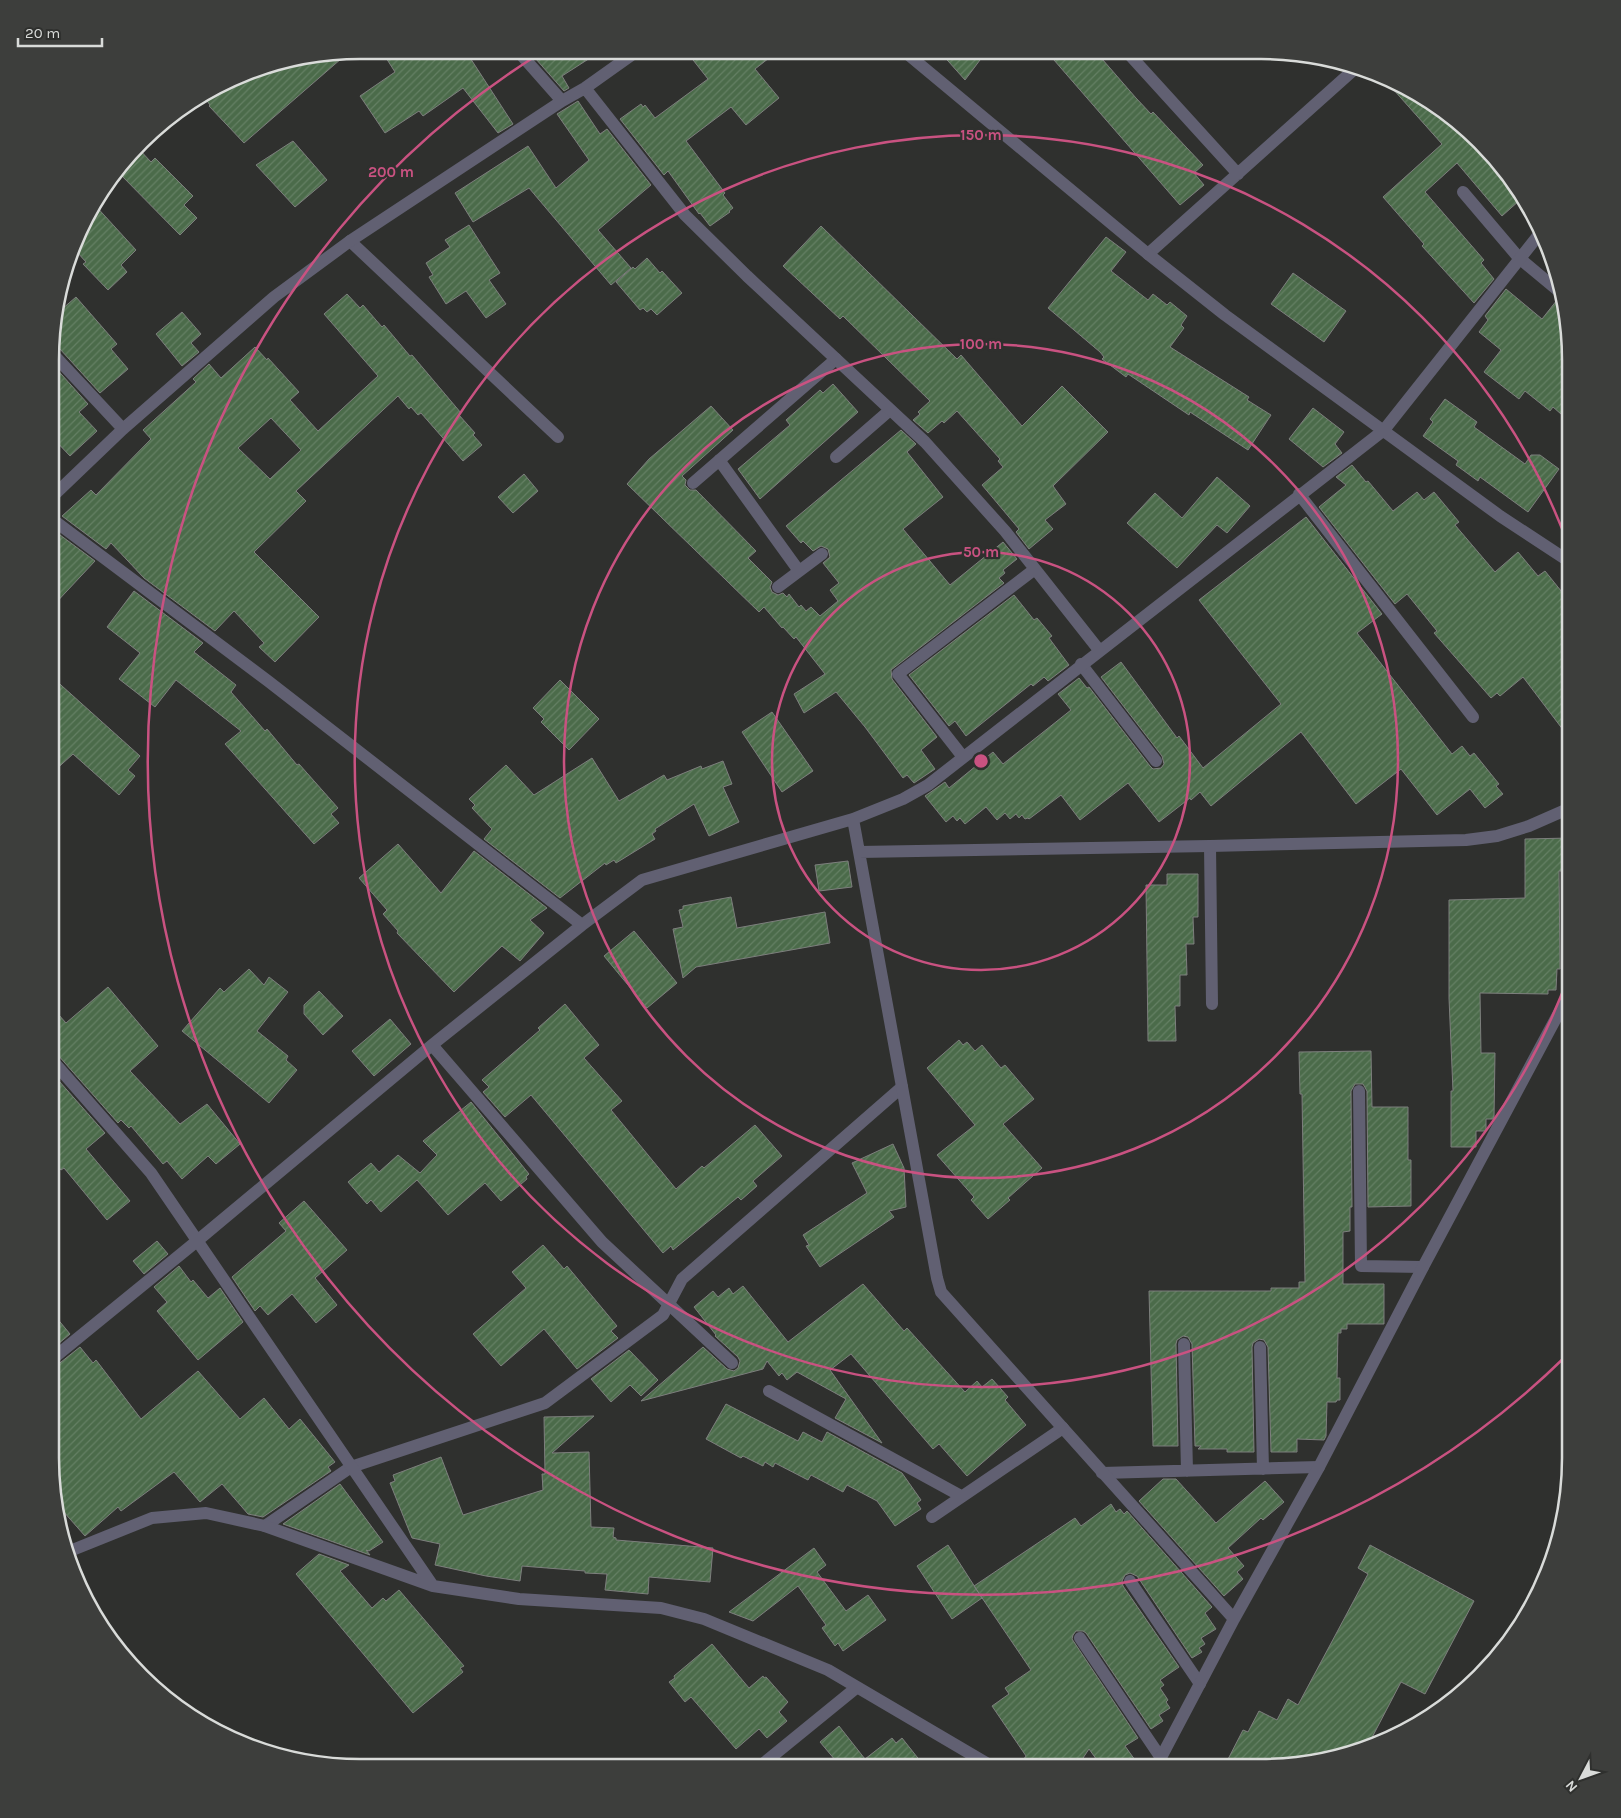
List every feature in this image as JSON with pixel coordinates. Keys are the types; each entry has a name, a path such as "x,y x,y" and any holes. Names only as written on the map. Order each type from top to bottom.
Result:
{"street":[{"path":"525,59 562,101"},
{"path":"59,490 123,429 274,297 350,241 626,59"},
{"path":"913,59 1148,254 1225,315 1500,516 1562,557"},
{"path":"1133,59 1238,174"},
{"path":"1148,254 1351,73"},
{"path":"584,88 686,215 747,276 925,442 1005,531 1099,650"},
{"path":"1463,192 1519,258 1553,286"},
{"path":"59,1353 432,1045 582,924 642,880 853,818 903,799 928,785 1299,494 1384,430 1536,238"},
{"path":"350,241 558,437"},
{"path":"692,483 836,359"},
{"path":"59,360 123,429"},
{"path":"836,457 890,410"},
{"path":"719,460 799,571"},
{"path":"1299,494 1473,717"},
{"path":"59,524 276,687 582,924"},
{"path":"778,587 822,554"},
{"path":"963,757 898,674 1035,569"},
{"path":"1082,664 1156,760"},
{"path":"858,852 1466,840 1497,836 1529,826 1562,812"},
{"path":"853,818 941,1292 1234,1619"},
{"path":"1210,846 1212,1004"},
{"path":"1161,1759 1234,1619 1319,1467 1562,1007"},
{"path":"432,1045 602,1242 732,1364"},
{"path":"59,1068 151,1173 433,1586"},
{"path":"265,1526 351,1467 545,1403 663,1315 682,1279 902,1087"},
{"path":"1359,1090 1361,1266 1423,1267"},
{"path":"1184,1344 1187,1471"},
{"path":"1260,1347 1264,1468"},
{"path":"769,1391 961,1496"},
{"path":"932,1518 961,1496 1063,1428"},
{"path":"1102,1473 1319,1467"},
{"path":"74,1551 152,1518 206,1513 265,1526 433,1586 519,1599 662,1608 704,1619 828,1670 979,1759"},
{"path":"1130,1581 1200,1684"},
{"path":"1080,1638 1157,1759"},
{"path":"769,1759 856,1688"}],"building":[{"path":"341,59 244,143 207,100 209,99 263,75 320,61"},
{"path":"387,59 471,59 513,124 498,133 463,88 423,116 419,111 385,133 360,96 395,72"},
{"path":"536,59 589,59 562,76 569,88 564,91"},
{"path":"692,59 768,59 755,69 779,98 746,125 731,107 686,141 725,193 723,195 733,208 710,226 668,171 664,175 620,119 641,104 643,107 645,105 655,118 708,79"},
{"path":"946,59 981,59 965,80"},
{"path":"1053,59 1102,59 1151,114 1153,112 1203,165 1194,173 1204,185 1180,205"},
{"path":"1393,89 1429,109 1460,133 1488,161 1518,202 1502,216 1457,163 1425,192 1484,260 1481,263 1494,279 1474,303 1422,246 1424,244 1383,197 1442,144"},
{"path":"578,101 600,134 607,129 651,185 598,230 631,268 611,285 529,188 473,222 455,193 528,146 556,188 589,160 557,114"},
{"path":"293,141 327,180 295,207 256,165"},
{"path":"142,152 151,162 155,158 193,196 184,205 197,218 180,235 121,175"},
{"path":"99,209 136,250 121,265 127,272 108,290 83,264 86,262 78,254"},
{"path":"469,225 500,273 489,280 506,304 486,318 466,291 446,304 429,277 433,275 426,263 450,247 445,240"},
{"path":"821,226 957,359 961,355 1022,426 1062,386 1108,432 1053,486 1066,504 1045,520 1053,529 1029,549 1016,532 1019,529 982,485 1003,467 998,461 1000,459 957,411 944,423 942,421 928,433 913,420 920,414 918,412 930,401 843,316 840,319 783,266"},
{"path":"1106,237 1126,252 1111,271 1148,300 1153,294 1167,305 1170,302 1187,316 1181,325 1184,328 1170,347 1249,397 1247,400 1271,415 1248,450 1190,412 1189,415 1128,374 1126,377 1102,359 1104,357 1100,352 1048,308"},
{"path":"647,258 682,293 657,315 651,309 647,312 643,308 640,310 616,282"},
{"path":"1293,273 1346,311 1324,342 1271,304"},
{"path":"1506,289 1542,319 1556,301 1562,340 1562,415 1553,407 1550,411 1525,391 1519,399 1484,372 1501,350 1479,332 1488,320 1485,316"},
{"path":"347,294 360,308 363,305 382,327 384,325 410,356 412,355 461,413 459,415 475,433 473,435 482,445 463,461 421,413 418,415 411,407 409,409 398,396 296,491 306,501 254,552 319,617 275,662 259,647 264,643 234,611 215,631 144,578 111,543 106,549 62,516 91,490 96,495 151,439 143,430 196,382 193,379 209,364 221,378 255,347 267,360 268,358 299,392 290,400 318,431 378,376 324,314","holes":["271,418 301,450 270,479 238,448"]},
{"path":"76,297 117,344 111,349 128,369 100,393 59,348 64,308"},
{"path":"182,312 201,334 191,343 199,352 182,366 156,334"},
{"path":"59,372 88,404 79,412 97,431 70,456 59,444"},
{"path":"833,384 858,412 760,499 738,469 790,425 786,420 820,390 823,393"},
{"path":"1445,399 1477,422 1474,427 1525,464 1531,455 1540,455 1559,469 1528,512 1480,477 1478,481 1456,465 1458,461 1423,436 1433,422 1430,419"},
{"path":"711,406 733,430 682,476 686,480 685,485 690,490 696,490 756,551 748,558 772,582 770,587 772,592 778,595 783,593 787,597 789,594 799,607 801,605 806,611 811,607 820,616 838,601 830,590 839,583 823,563 830,557 828,549 821,546 813,551 803,541 801,543 786,526 901,430 916,444 907,452 943,497 903,529 950,585 1003,542 1017,559 1003,570 1005,573 999,578 1004,583 891,670 892,679 937,737 921,750 935,769 914,783 907,775 903,778 836,692 804,713 794,694 825,674 796,637 794,639 782,628 764,607 759,612 627,484 649,459"},
{"path":"1313,408 1344,432 1335,444 1342,453 1323,467 1289,439"},
{"path":"1352,465 1393,511 1417,492 1424,500 1434,492 1459,522 1455,525 1495,572 1518,552 1538,576 1545,571 1562,592 1562,728 1523,677 1500,696 1497,693 1491,698 1434,633 1437,631 1407,594 1395,604 1319,507 1346,485 1336,477"},
{"path":"524,474 538,491 513,513 498,497"},
{"path":"1217,477 1250,506 1227,533 1217,525 1177,568 1127,523 1155,493 1182,518"},
{"path":"1306,517 1382,614 1357,633 1452,754 1462,746 1470,756 1474,753 1499,784 1496,786 1503,794 1485,808 1470,789 1437,815 1401,769 1356,804 1301,732 1211,806 1200,792 1159,822 1128,783 1080,820 1061,795 1029,819 1025,819 1022,815 1019,818 1016,814 1010,819 1005,813 997,820 986,807 965,824 960,818 957,821 953,816 946,822 925,796 945,782 949,788 993,752 1003,764 1071,710 1058,694 1079,678 1087,688 1089,687 1150,766 1153,769 1161,768 1164,764 1162,756 1101,677 1121,662 1177,738 1179,736 1203,768 1281,704 1199,600"},
{"path":"59,534 95,561 59,600"},
{"path":"134,591 203,643 194,652 236,685 231,692 338,808 331,814 339,823 314,844 225,744 241,731 176,680 155,707 119,679 140,653 107,627"},
{"path":"1014,595 1034,620 1037,618 1052,636 1049,638 1069,665 1048,681 1044,677 1033,686 1031,684 966,736 955,721 949,726 909,675"},
{"path":"560,680 599,719 569,750 541,722 544,719 533,708"},
{"path":"59,683 140,756 128,770 135,776 119,795 73,754 59,767"},
{"path":"772,712 813,771 782,792 742,732"},
{"path":"592,758 619,801 664,775 667,780 701,766 702,769 723,761 732,784 723,787 739,822 709,836 694,804 655,829 656,831 652,834 655,839 616,863 614,860 606,865 605,863 560,898 484,839 492,829 472,808 475,805 469,799 506,765 534,795"},
{"path":"1562,838 1562,871 1559,871 1560,969 1557,969 1556,990 1548,990 1548,994 1480,993 1481,1053 1495,1053 1494,1117 1493,1119 1486,1119 1486,1131 1476,1131 1476,1147 1451,1147 1451,1091 1453,1091 1449,998 1449,900 1525,898 1525,839"},
{"path":"398,844 441,893 474,851 547,908 530,920 544,933 520,961 502,946 454,992 397,933 398,931 383,914 387,910 359,878"},
{"path":"848,861 852,887 819,891 815,865"},
{"path":"1167,874 1198,874 1198,917 1193,917 1194,944 1186,944 1187,975 1180,975 1180,1006 1175,1006 1176,1041 1148,1041 1146,885 1167,885"},
{"path":"731,897 737,928 825,912 830,943 696,967 683,978 673,929 683,927 679,910 683,909 683,906"},
{"path":"634,931 677,983 647,1008 604,956"},
{"path":"249,969 264,985 269,977 288,992 257,1031 288,1056 286,1060 297,1070 269,1103 182,1031 220,988 224,992"},
{"path":"108,987 158,1046 130,1071 180,1124 207,1104 240,1144 216,1164 208,1156 182,1179 167,1161 163,1164 131,1126 129,1128 121,1120 118,1123 59,1056 59,1015 66,1023"},
{"path":"319,991 343,1016 323,1035 304,1014 304,1005"},
{"path":"565,1004 599,1045 584,1058 622,1101 611,1110 676,1189 702,1166 704,1168 755,1125 782,1156 753,1181 757,1186 741,1200 738,1197 673,1250 671,1246 663,1253 531,1095 505,1117 483,1092 489,1087 482,1080 540,1030 538,1028"},
{"path":"390,1019 411,1044 374,1076 352,1051"},
{"path":"959,1040 963,1045 967,1042 975,1051 982,1045 1001,1068 1005,1065 1034,1099 1003,1124 1042,1168 1008,1198 1010,1200 988,1219 971,1200 974,1197 937,1155 975,1125 927,1068"},
{"path":"1371,1051 1372,1107 1408,1107 1408,1160 1411,1160 1411,1206 1368,1207 1367,1091 1363,1084 1355,1084 1351,1091 1352,1207 1350,1207 1350,1231 1343,1232 1343,1284 1384,1284 1384,1324 1347,1324 1347,1329 1341,1329 1341,1333 1338,1333 1337,1378 1340,1378 1340,1400 1327,1402 1326,1436 1324,1440 1297,1439 1297,1452 1271,1452 1268,1347 1264,1340 1259,1339 1253,1343 1252,1347 1254,1452 1227,1452 1227,1449 1198,1449 1201,1446 1195,1446 1192,1344 1188,1337 1183,1336 1177,1340 1176,1344 1178,1446 1153,1446 1149,1291 1271,1291 1271,1288 1299,1288 1299,1282 1305,1282 1302,1094 1300,1094 1299,1052"},
{"path":"59,1081 105,1133 86,1149 130,1201 107,1220 64,1168 61,1170 59,1168"},
{"path":"471,1102 529,1174 526,1177 527,1179 501,1201 485,1183 448,1215 417,1180 381,1212 371,1200 367,1204 348,1182 371,1163 379,1172 398,1155 420,1173 437,1155 423,1141"},
{"path":"893,1144 904,1168 906,1207 889,1211 894,1217 820,1267 806,1246 809,1245 803,1235 867,1193 852,1163"},
{"path":"304,1201 347,1250 315,1278 337,1305 316,1323 292,1294 268,1315 260,1306 255,1311 232,1277 286,1231 279,1223"},
{"path":"157,1241 168,1254 144,1274 133,1261"},
{"path":"543,1245 564,1269 567,1266 617,1326 611,1331 618,1338 577,1369 544,1329 501,1366 473,1334 526,1288 512,1272"},
{"path":"179,1266 191,1282 193,1280 208,1298 220,1288 243,1322 198,1360 157,1311 167,1302 154,1287"},
{"path":"863,1284 904,1331 907,1328 965,1392 977,1381 982,1387 992,1379 1008,1397 1005,1400 1026,1425 967,1476 939,1444 933,1449 851,1354 830,1370 882,1443 835,1418 846,1399 797,1372 787,1380 782,1373 779,1376 767,1361 763,1369 641,1401 703,1347 727,1369 734,1371 738,1368 740,1361 738,1357 715,1336 694,1307 713,1291 718,1297 729,1288 733,1294 743,1286 788,1342"},
{"path":"59,1321 70,1334 59,1343"},
{"path":"80,1347 93,1363 96,1360 141,1419 198,1371 240,1419 264,1398 289,1429 300,1419 335,1462 328,1467 331,1471 263,1517 248,1514 222,1484 200,1502 174,1472 121,1511 118,1507 85,1536 64,1512 61,1498 59,1478 59,1364"},
{"path":"629,1350 658,1380 641,1396 630,1385 611,1402 591,1379"},
{"path":"726,1404 798,1441 803,1432 822,1442 827,1432 902,1473 921,1500 917,1503 921,1509 895,1526 877,1501 847,1485 843,1492 811,1475 808,1480 775,1463 773,1467 765,1462 763,1466 743,1456 741,1458 706,1439"},
{"path":"594,1416 552,1453 589,1452 591,1527 614,1528 613,1537 616,1540 713,1548 710,1582 649,1577 648,1594 605,1590 607,1574 585,1573 585,1571 522,1566 520,1581 486,1576 435,1565 440,1544 412,1538 390,1483 395,1481 393,1475 441,1457 463,1515 543,1490 542,1474 545,1474 544,1417"},
{"path":"1163,1479 1176,1479 1216,1523 1265,1481 1284,1502 1263,1520 1261,1518 1228,1548 1244,1566 1237,1572 1243,1579 1224,1596 1139,1501"},
{"path":"340,1484 383,1542 369,1551 366,1550 370,1555 283,1524"},
{"path":"1111,1504 1116,1512 1120,1509 1124,1514 1127,1511 1212,1607 1205,1613 1216,1629 1201,1638 1205,1644 1199,1648 1202,1652 1192,1658 1137,1576 1130,1573 1125,1575 1122,1581 1123,1586 1179,1667 1160,1680 1164,1685 1160,1688 1168,1700 1166,1702 1170,1708 1159,1715 1163,1721 1151,1729 1086,1633 1076,1631 1072,1639 1138,1738 1125,1746 1134,1759 1096,1759 1089,1749 1082,1759 1024,1759 1026,1756 992,1706 1009,1694 1005,1688 1031,1670 974,1586 1075,1518 1081,1526"},
{"path":"948,1545 982,1598 952,1619 917,1566"},
{"path":"1370,1545 1474,1601 1425,1694 1401,1682 1372,1738 1358,1743 1301,1757 1228,1759 1243,1730 1248,1732 1259,1711 1277,1720 1288,1699 1298,1705 1368,1574 1358,1568"},
{"path":"814,1548 826,1565 817,1572 846,1611 868,1595 886,1620 843,1651 838,1643 835,1646 822,1628 826,1625 798,1586 753,1621 729,1612"},
{"path":"319,1554 349,1565 340,1571 372,1608 383,1598 386,1601 399,1590 464,1666 460,1668 463,1672 413,1713 296,1574"},
{"path":"712,1644 749,1688 763,1676 764,1678 766,1677 788,1702 779,1712 787,1721 767,1738 759,1729 736,1749 691,1697 685,1702 669,1682"},
{"path":"839,1726 865,1759 834,1759 820,1742"},
{"path":"892,1738 896,1743 902,1738 919,1759 865,1759"}]}
